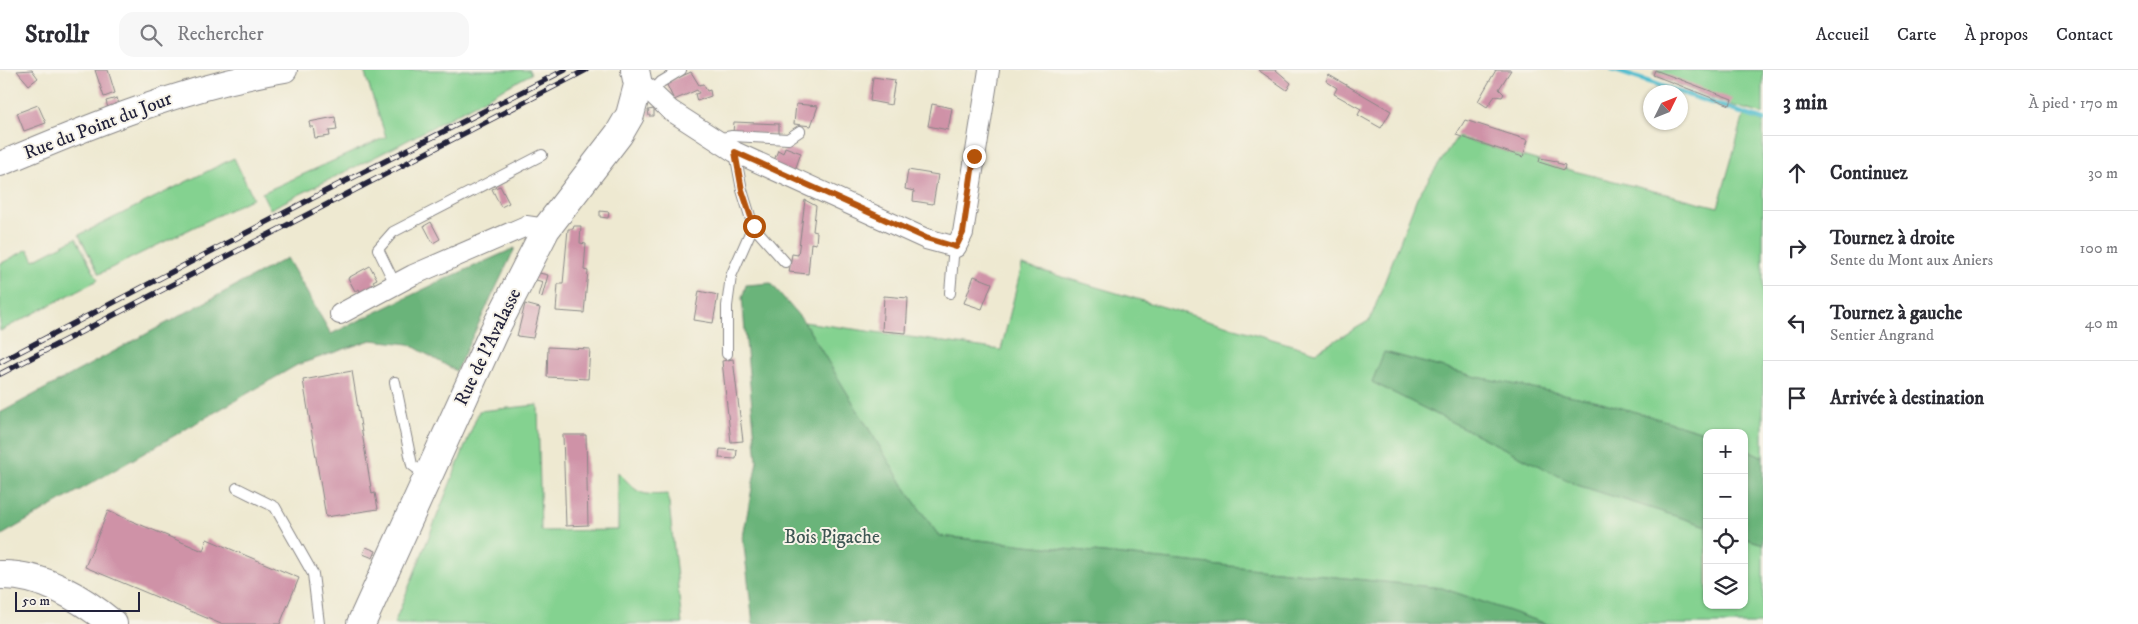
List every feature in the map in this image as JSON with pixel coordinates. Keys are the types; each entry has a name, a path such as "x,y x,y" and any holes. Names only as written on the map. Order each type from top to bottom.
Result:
{"main road":[{"name":"Rue de l'Avalasse","path":"361,624 493,333 546,229 619,134 630,115 642,82"},
{"path":"0,575 12,574 53,585 88,604 113,624"}],"street":[{"name":"Rue du Point du Jour","path":"0,164 75,132 192,91 285,70"},
{"path":"642,82 670,110 735,152 926,238 956,247 963,233 989,70"},
{"path":"340,314 413,275 526,226 546,229"}],"lane":[{"path":"642,82 661,82 680,70"},
{"path":"715,139 732,136 788,139 800,131"},
{"path":"735,152 742,190 754,226 785,262"},
{"path":"395,284 378,249 393,232 542,155"},
{"path":"727,354 727,306 731,276 754,226"},
{"path":"950,293 953,257 956,247"},
{"path":"396,382 412,466 427,476"},
{"path":"237,488 275,507 313,574 319,624"}],"green space":[{"path":"529,70 531,74 397,146 270,209 262,193 386,137 364,71"},
{"path":"1655,70 1763,70 1763,114 1730,105 1688,89 1688,85 1679,85 1653,75"},
{"path":"1744,115 1763,122 1763,457 1748,450 1748,429 1703,429 1703,432 1598,401 1477,377 1385,352 1372,382 1577,485 1703,525 1703,609 1748,609 1748,539 1763,544 1763,624 1547,624 1442,588 939,536 906,490 804,322 1001,350 1022,265 1316,352 1370,320 1417,197 1457,137 1570,170 1718,207"},
{"path":"234,158 253,198 99,274 79,235"},
{"path":"76,238 98,280 0,331 0,264 28,249 34,260"},
{"path":"515,248 456,371 409,344 371,340 297,365 0,536 0,413 287,258 331,334"},
{"name":"Bois Pigache","path":"771,283 804,322 906,490 939,536 1442,588 1547,624 753,624 743,537 757,461 742,298 746,285"},
{"path":"1384,352 1477,377 1598,401 1703,432 1703,525 1577,485 1372,382"},
{"path":"538,405 541,531 618,530 618,472 639,492 668,494 682,624 394,624 479,411"},
{"path":"1748,450 1763,457 1763,544 1748,539"}],"building":[{"path":"32,70 38,78 29,85 17,71"},
{"path":"95,70 108,70 115,93 104,97"},
{"path":"1258,70 1276,70 1291,83 1287,90"},
{"path":"1496,70 1511,70 1499,89 1504,94 1502,97 1495,96 1487,107 1478,101"},
{"path":"1655,70 1732,99 1730,105 1688,89 1688,85 1679,85 1653,75"},
{"path":"691,72 699,85 703,84 707,91 710,90 711,96 697,101 695,94 699,93 697,90 674,100 666,83"},
{"path":"1329,75 1391,111 1381,128 1358,115 1361,109 1334,94 1337,88 1326,81"},
{"path":"873,77 895,80 891,105 870,101"},
{"path":"117,98 119,104 108,108 106,101"},
{"path":"796,104 818,106 811,126 794,124"},
{"path":"932,104 952,108 948,130 928,126"},
{"path":"38,105 46,123 24,131 17,113"},
{"path":"654,109 654,116 649,116 648,110"},
{"path":"335,117 337,130 329,131 330,136 315,138 313,127 310,127 309,122"},
{"path":"1465,120 1528,140 1523,157 1456,135"},
{"path":"734,122 779,124 779,135 733,132"},
{"path":"785,147 801,153 794,173 772,166 778,150 783,153"},
{"path":"1540,158 1557,161 1557,163 1565,165 1564,170 1539,162"},
{"path":"908,170 938,175 933,204 913,201 914,191 905,189"},
{"path":"500,186 509,203 501,207 492,189"},
{"path":"805,200 816,206 813,231 817,232 816,244 811,243 808,274 789,272 792,254 798,255"},
{"path":"600,211 609,212 608,218 600,217"},
{"path":"431,222 440,239 433,243 424,226"},
{"path":"574,226 581,226 580,243 586,244 584,270 588,271 584,313 556,311 558,284 563,284 568,229 573,229"},
{"path":"370,266 377,279 373,281 378,289 363,297 359,289 355,291 348,278"},
{"path":"535,272 548,275 542,297 539,296 543,282 533,279"},
{"path":"974,276 992,283 982,309 964,303"},
{"path":"699,291 718,295 713,323 694,320"},
{"path":"884,296 908,298 906,333 882,331"},
{"path":"525,304 540,308 533,338 517,336"},
{"path":"548,347 590,349 588,379 547,377"},
{"path":"733,359 743,441 731,442 722,361"},
{"path":"352,371 372,494 375,493 378,509 326,517 303,380"},
{"path":"563,435 586,435 588,525 566,526"},
{"path":"720,449 737,450 736,459 719,458"},
{"path":"108,511 203,551 207,539 299,578 280,624 221,624 85,567"},
{"path":"366,547 376,551 373,558 363,554"}],"waterway":[{"path":"1613,70 1763,120"}],"railway":[{"path":"0,362 326,191 565,70"},
{"path":"0,374 586,70"}],"route":[{"path":"754,226 742,190 735,152 926,238 956,247 963,233 974,156"}]}
